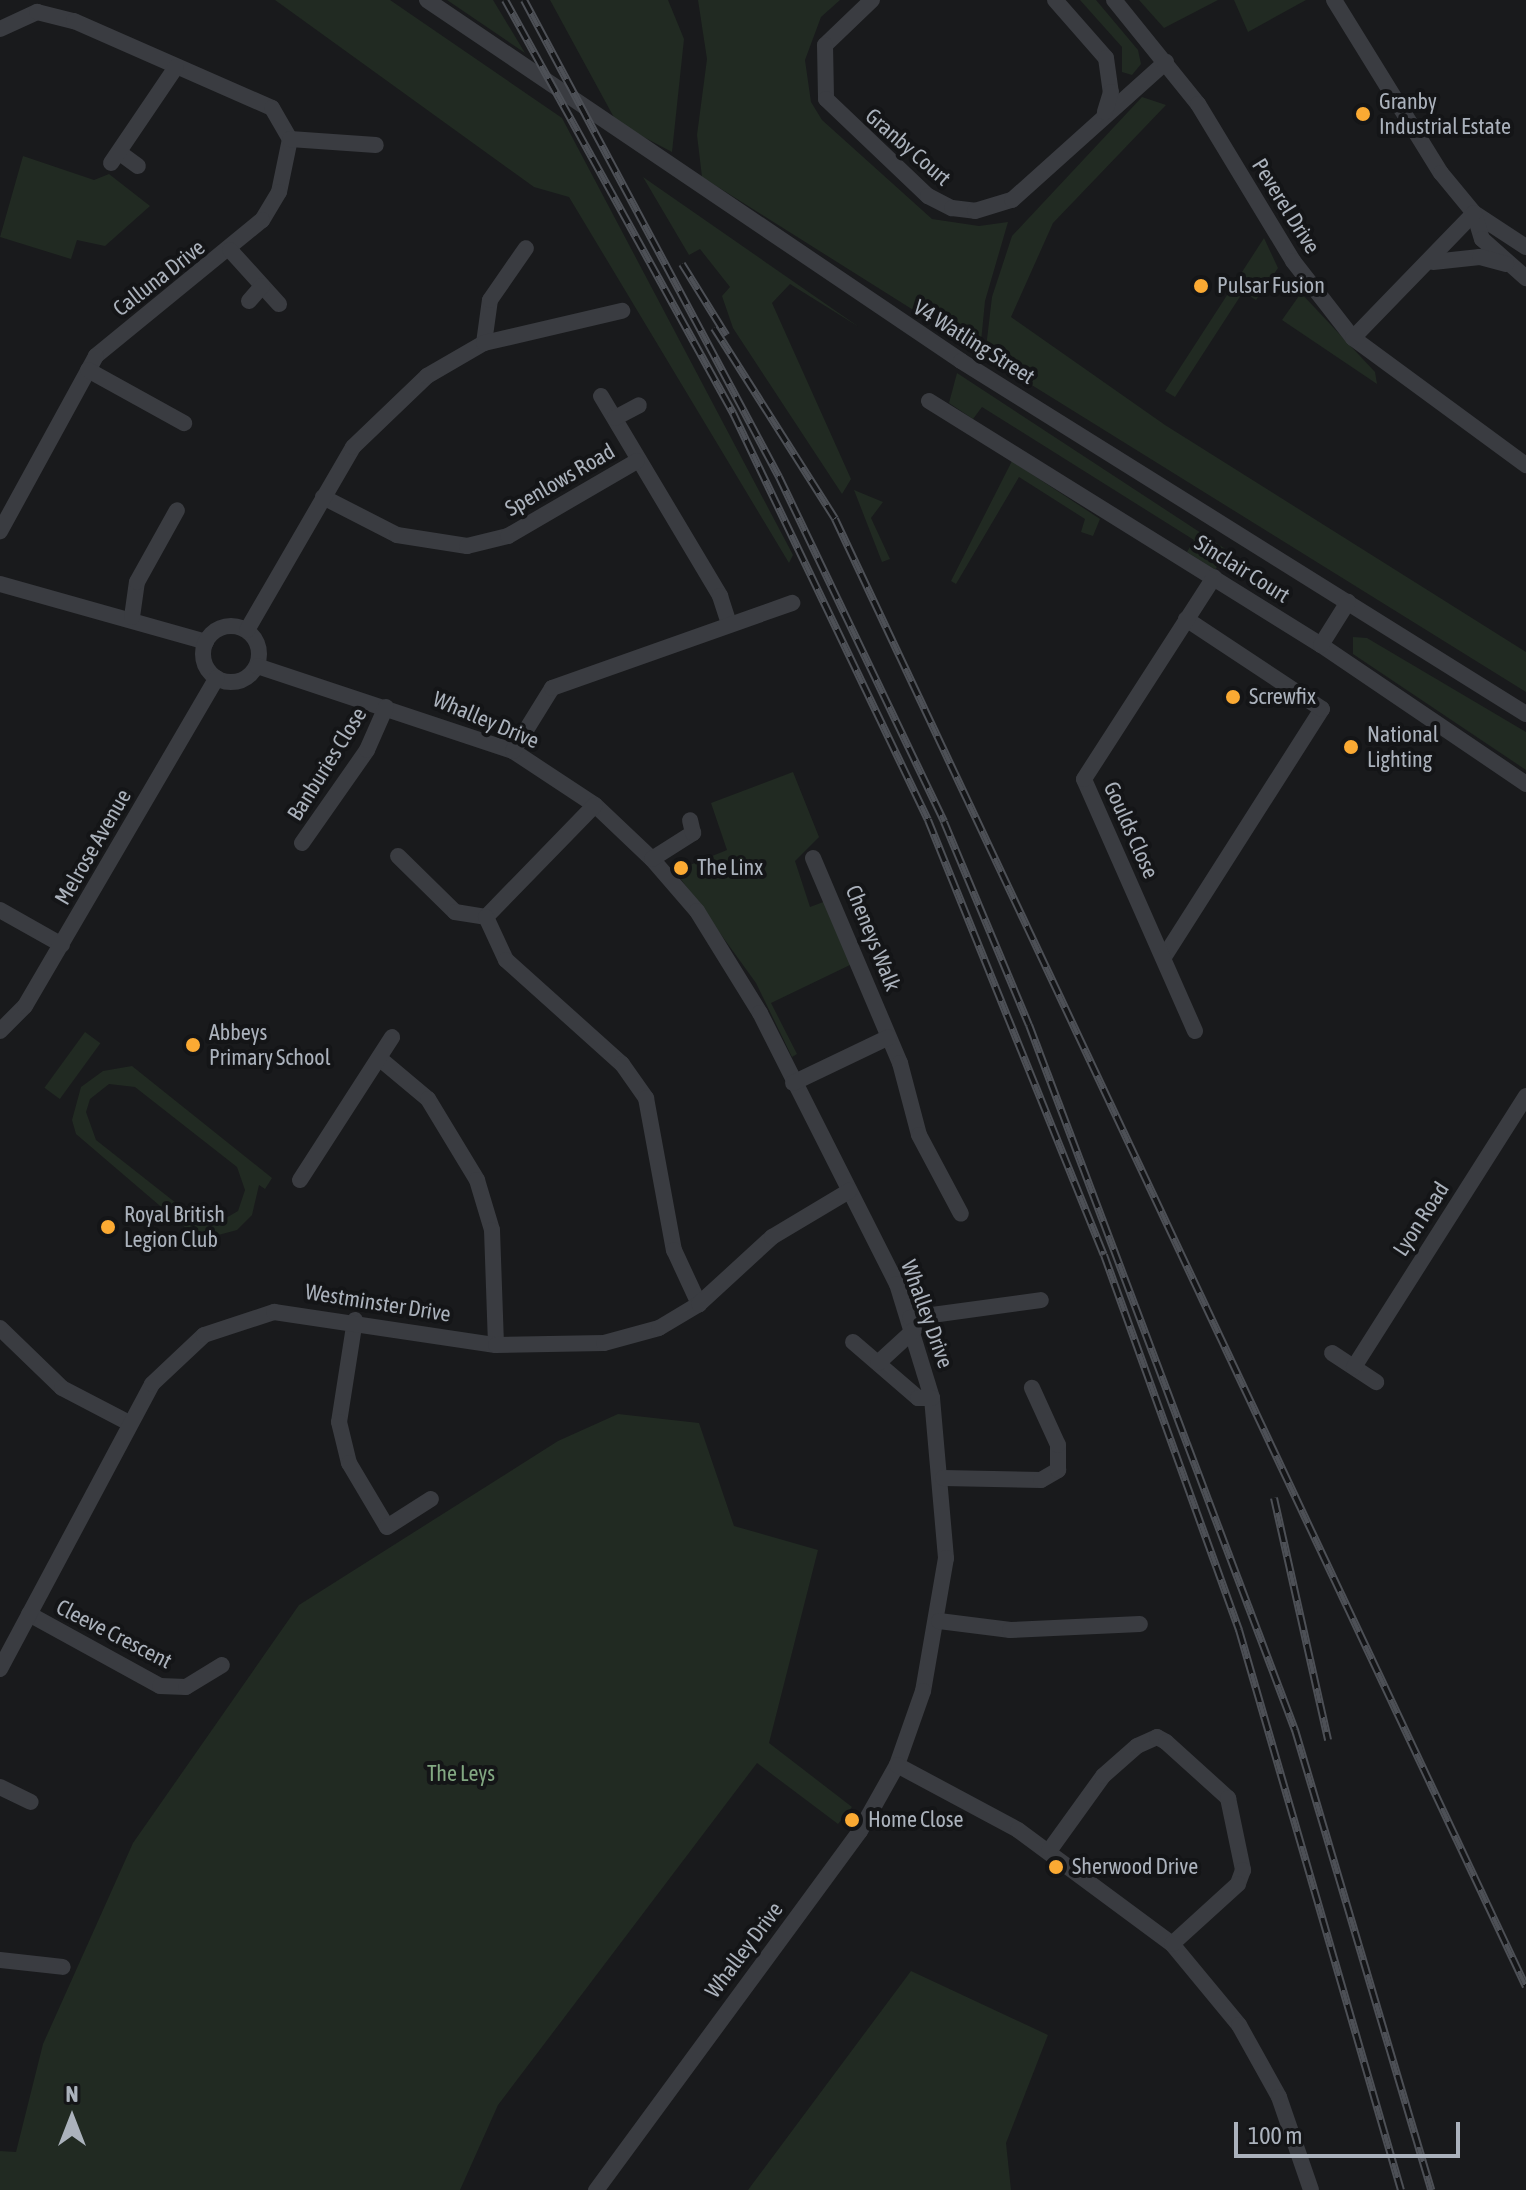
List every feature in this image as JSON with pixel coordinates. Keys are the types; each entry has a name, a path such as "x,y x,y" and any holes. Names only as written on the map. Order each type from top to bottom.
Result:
{"street":[{"name":"V4 Watling Street","path":"427,0 825,273 1526,715"},
{"name":"Granby Court","path":"872,0 825,45 826,99 940,204 975,211 1012,200 1104,114 1166,62"},
{"path":"1055,0 1106,58 1111,92 1104,114"},
{"name":"Peverel Drive","path":"1114,0 1166,62 1293,261 1353,338 1526,465"},
{"path":"1334,0 1411,131 1474,213 1526,247"},
{"path":"0,29 36,6 272,108 285,119 290,139 354,136 376,145"},
{"path":"138,166 116,158 176,67"},
{"name":"Calluna Drive","path":"0,531 88,370 230,250 279,192 290,139"},
{"path":"1353,338 1433,262 1474,213"},
{"path":"1474,213 1482,239 1526,278"},
{"path":"484,343 485,312 519,272 526,248"},
{"path":"230,250 279,304"},
{"path":"1433,262 1480,257 1511,266"},
{"path":"249,301 262,286"},
{"path":"247,630 353,447 427,376 484,343 622,311"},
{"path":"88,370 184,423"},
{"name":"Spenlows Road","path":"601,396 720,596 729,624"},
{"name":"Sinclair Court","path":"929,401 1321,645 1526,784"},
{"name":"Spenlows Road","path":"615,418 639,405"},
{"name":"Spenlows Road","path":"323,497 397,535 467,546 508,536 637,461"},
{"path":"132,617 137,582 177,510"},
{"name":"Goulds Close","path":"1195,1031 1084,779 1214,577"},
{"path":"0,584 132,617 206,642"},
{"path":"1321,645 1348,602"},
{"path":"513,751 552,688 792,603"},
{"path":"1164,957 1322,709 1186,619"},
{"path":"219,628 247,630 260,650 257,666 244,680 217,678 203,658 206,642 219,628"},
{"name":"Whalley Drive","path":"257,666 513,751 595,805 652,859 730,961 849,1191 912,1324 932,1398 943,1478 939,1621 897,1765 860,1831 596,2190"},
{"name":"Melrose Avenue","path":"0,1031 25,1006 217,678"},
{"name":"Banburies Close","path":"302,843 359,762 386,707"},
{"path":"486,917 595,805"},
{"path":"652,859 693,833 690,820"},
{"path":"398,856 455,912 486,917"},
{"name":"Cheneys Walk","path":"813,858 889,1037 919,1135 962,1214"},
{"path":"0,910 62,945"},
{"path":"486,917 506,960 622,1064 646,1098 674,1250 699,1304"},
{"path":"300,1180 392,1037"},
{"path":"793,1083 889,1037"},
{"path":"379,1058 428,1099 477,1180 492,1230 496,1345"},
{"name":"Lyon Road","path":"1354,1367 1526,1096"},
{"name":"Westminster Drive","path":"0,1669 129,1423 175,1356 229,1324 274,1312 355,1320 496,1345 604,1343 659,1328 699,1304 772,1237 849,1191"},
{"path":"878,1363 912,1324 1041,1300"},
{"path":"355,1320 339,1422 349,1463 387,1527 431,1499"},
{"path":"0,1328 62,1388 129,1423"},
{"path":"853,1342 918,1398 932,1398"},
{"path":"1332,1353 1376,1382"},
{"path":"943,1478 1041,1480 1058,1470 1058,1445 1032,1388"},
{"name":"Cleeve Crescent","path":"29,1614 160,1686 186,1687 222,1665"},
{"path":"939,1621 1010,1630 1140,1624"},
{"path":"1049,1851 1103,1776 1137,1746 1157,1737 1166,1742 1228,1798 1243,1870 1238,1884 1172,1944"},
{"path":"897,1765 1049,1851 1172,1944 1246,2037 1279,2097 1311,2190"},
{"path":"0,1787 31,1802"},
{"path":"0,1960 63,1967"}],"green space":[{"path":"275,0 390,0 562,118 793,555 789,563 569,197 534,187"},
{"path":"447,0 493,0 525,53"},
{"path":"550,0 668,0 684,39 672,152 617,123"},
{"path":"698,0 840,0 821,17 805,60 811,102 822,120 932,219 979,226 1008,222 985,301 980,352 702,177 697,135 707,59"},
{"path":"1080,0 1096,0 1138,50 1141,64 1132,75 1122,72 1122,47"},
{"path":"1139,0 1218,0 1164,28"},
{"path":"1234,0 1306,0 1248,32"},
{"path":"1142,97 1166,105 1053,223 1011,317 1165,425 1526,652 1526,692 985,356 992,297 1012,236"},
{"path":"23,156 94,180 109,174 150,206 105,246 77,240 71,259 0,237"},
{"path":"643,177 859,327 790,284 772,303 851,479 842,494 733,328 722,296 730,287 700,249 689,255"},
{"path":"1264,238 1278,268 1256,300 1243,292 1175,397 1165,391"},
{"path":"1301,293 1375,372 1377,384 1282,320"},
{"path":"957,373 1227,550 1215,570 1187,552 1194,540 982,407 973,419 949,403"},
{"path":"1012,461 1100,519 1093,536 1081,532 1085,519 1019,477 956,584 951,581"},
{"path":"854,490 883,502 871,518 890,559 882,562"},
{"path":"1353,637 1367,638 1526,732 1526,770 1353,654"},
{"path":"793,772 819,837 795,861 810,907 826,901 852,964 771,1003 797,1054 792,1057 756,983 675,871 727,850 711,803"},
{"path":"85,1032 100,1043 60,1099 44,1088"},
{"path":"132,1066 272,1178 265,1189 259,1185 252,1215 237,1230 211,1237 187,1229 76,1134 72,1120 81,1087 103,1071","holes":["109,1084 135,1087 237,1167 245,1190 238,1211 219,1222 195,1218 96,1140 86,1112 90,1099"]},
{"name":"The Leys","path":"618,1414 699,1423 734,1526 818,1550 769,1743 852,1807 838,1824 757,1763 498,2105 460,2190 0,2190 0,2151 16,2152 43,2044 133,1843 299,1605 558,1441"},
{"path":"911,1971 1048,2035 1006,2143 1011,2190 748,2190"}],"railway":[{"path":"505,0 733,413 928,820 1104,1255 1239,1630 1401,2190"},
{"path":"524,0 779,477 944,822 1029,1025 1295,1730 1431,2190"},
{"path":"682,264 726,335"},
{"path":"714,328 835,519 1526,1987"},
{"path":"1274,1498 1328,1740"}],"place":[{"name":"Granby Industrial Estate","path":"1363,114"},
{"name":"Pulsar Fusion","path":"1201,286"},
{"name":"Screwfix","path":"1233,697"},
{"name":"National Lighting","path":"1351,747"},
{"name":"The Linx","path":"681,868"},
{"name":"Abbeys Primary School","path":"193,1045"},
{"name":"Royal British Legion Club","path":"108,1227"},
{"name":"Home Close","path":"852,1820"},
{"name":"Sherwood Drive","path":"1056,1867"}]}
